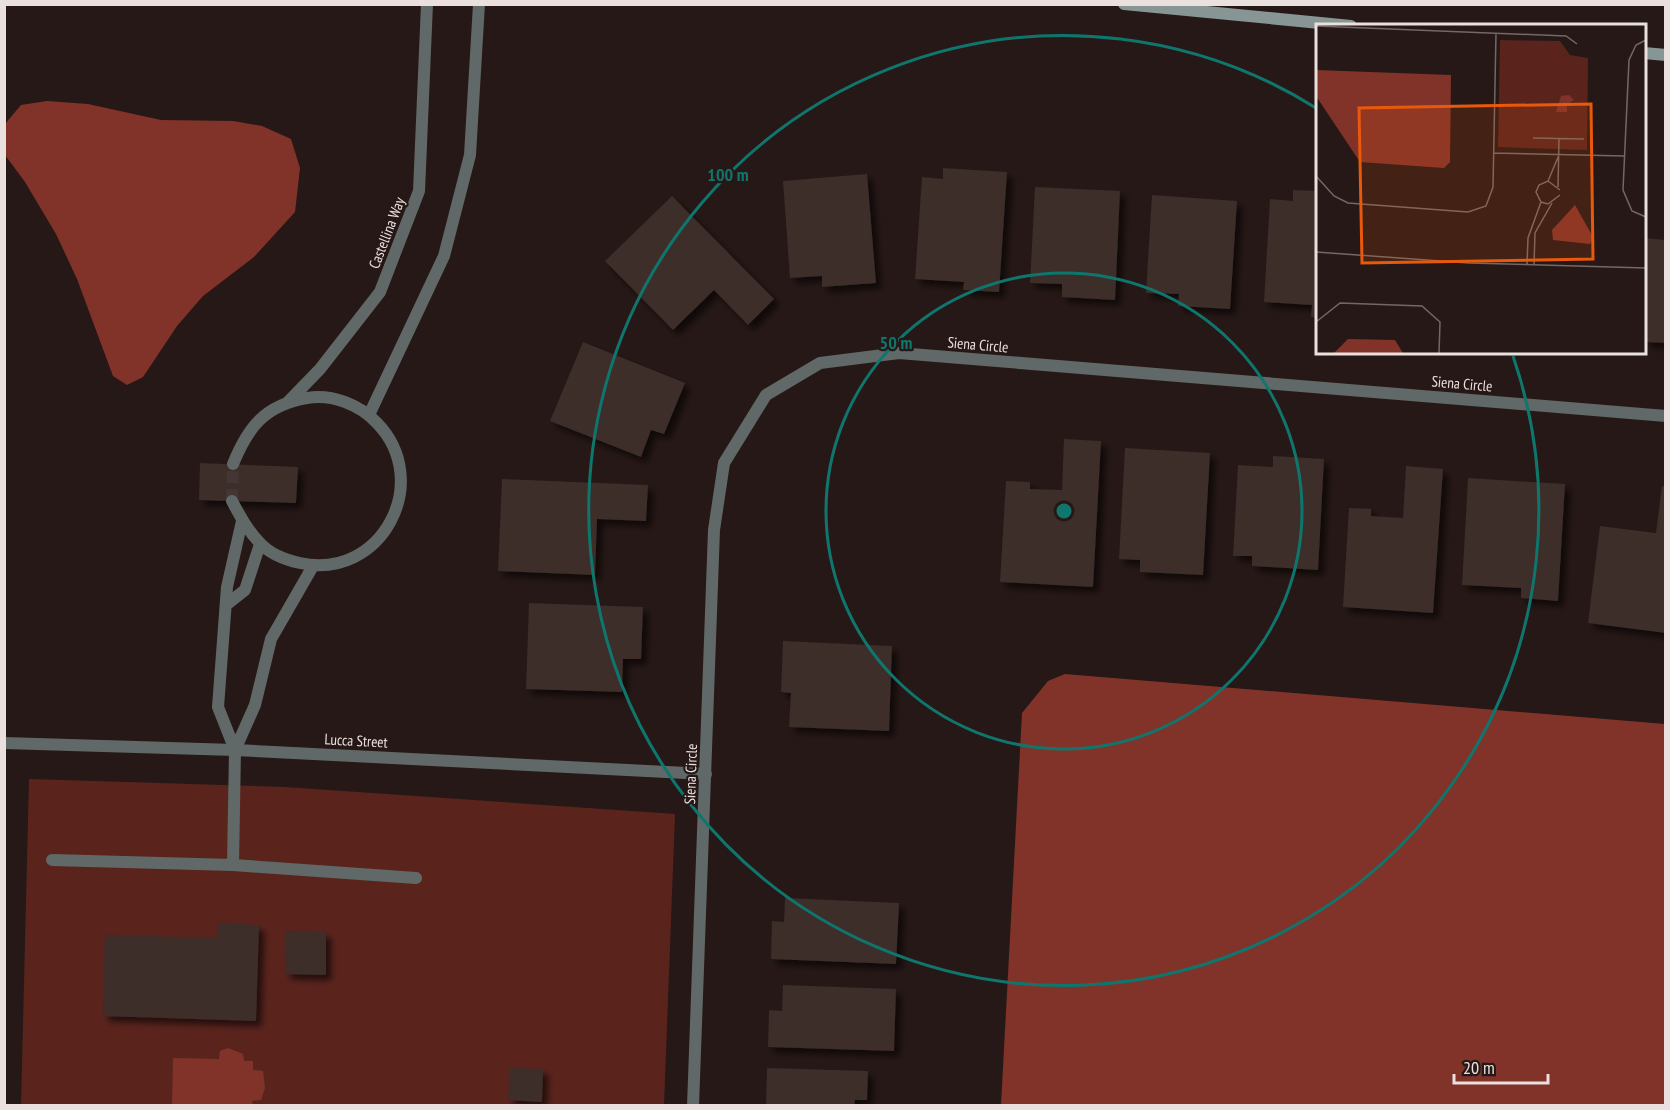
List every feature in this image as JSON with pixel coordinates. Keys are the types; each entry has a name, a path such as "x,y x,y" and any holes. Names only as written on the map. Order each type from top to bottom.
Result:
{"street":[{"name":"Castellina Way","path":"233,464 244,438 263,416 288,402 320,369 380,292 419,191 427,4"},
{"path":"369,415 444,256 470,155 479,4"},
{"path":"1124,4 1330,24"},
{"path":"1646,53 1665,55"},
{"name":"Siena Circle","path":"693,1106 714,530 724,464 766,395 820,363 899,353 1665,416"},
{"name":"Castellina Way","path":"232,501 242,521 260,544 285,560 314,566 340,563 364,552 384,534 397,510 402,484 399,458 388,434 369,415 346,402 317,397 288,402"},
{"path":"236,750 218,707 227,588 242,521"},
{"path":"226,605 245,590 260,544"},
{"path":"233,865 236,750 255,705 271,639 314,566"},
{"name":"Lucca Street","path":"4,743 236,750 706,774"},
{"path":"52,860 233,865 416,878"}],"shaded area":[{"path":"47,101 88,104 161,120 233,121 262,126 291,139 300,168 295,212 254,257 203,296 177,326 143,377 127,385 113,376 77,279 56,234 25,182 5,155 5,124 21,105"},
{"path":"1065,674 1665,724 1665,1105 1001,1105 1022,713 1048,681"},
{"path":"29,779 285,787 675,814 664,1105 21,1106"},
{"path":"228,1048 243,1054 244,1061 253,1061 253,1070 263,1071 265,1088 261,1100 252,1101 253,1105 172,1105 173,1058 219,1059 220,1051"}],"building":[{"path":"943,168 1007,172 999,292 963,290 964,282 915,279 922,177 943,179"},
{"path":"867,174 876,283 822,287 822,276 790,278 783,181"},
{"path":"1035,187 1120,191 1115,300 1062,297 1062,284 1030,283"},
{"path":"1293,190 1316,191 1316,318 1311,317 1312,305 1264,302 1270,199 1293,201"},
{"path":"1152,195 1237,201 1230,309 1178,306 1179,294 1146,293"},
{"path":"672,196 774,299 748,325 714,290 673,330 605,261"},
{"path":"1646,238 1666,240 1666,343 1646,342"},
{"path":"583,342 685,383 664,434 651,430 641,457 550,421"},
{"path":"1064,439 1101,441 1093,587 1000,582 1006,481 1030,482 1030,489 1062,490"},
{"path":"1125,448 1210,453 1203,575 1140,572 1140,560 1119,559"},
{"path":"1273,456 1324,459 1318,570 1252,566 1252,556 1233,556 1238,465 1273,467"},
{"path":"200,463 298,467 296,503 199,500"},
{"path":"1406,466 1443,469 1433,613 1343,607 1349,508 1371,509 1371,516 1403,518"},
{"path":"1468,478 1565,484 1558,601 1521,598 1521,588 1462,585"},
{"path":"502,479 648,485 646,521 597,519 595,575 498,571"},
{"path":"1662,486 1666,487 1666,633 1588,623 1600,526 1656,533"},
{"path":"529,603 643,607 641,659 623,659 622,692 526,689"},
{"path":"783,641 892,646 889,731 789,727 791,693 781,692"},
{"path":"785,898 899,903 896,964 771,959 772,921 784,922"},
{"path":"218,923 259,925 256,1021 103,1016 105,935 218,938"},
{"path":"286,931 326,932 326,975 285,974"},
{"path":"783,985 896,989 894,1051 768,1047 769,1010 782,1011"},
{"path":"510,1068 543,1069 542,1102 508,1100"},
{"path":"767,1068 868,1071 867,1100 855,1100 854,1106 766,1106"}],"tunnel":[{"path":"232,501 233,464"}]}
